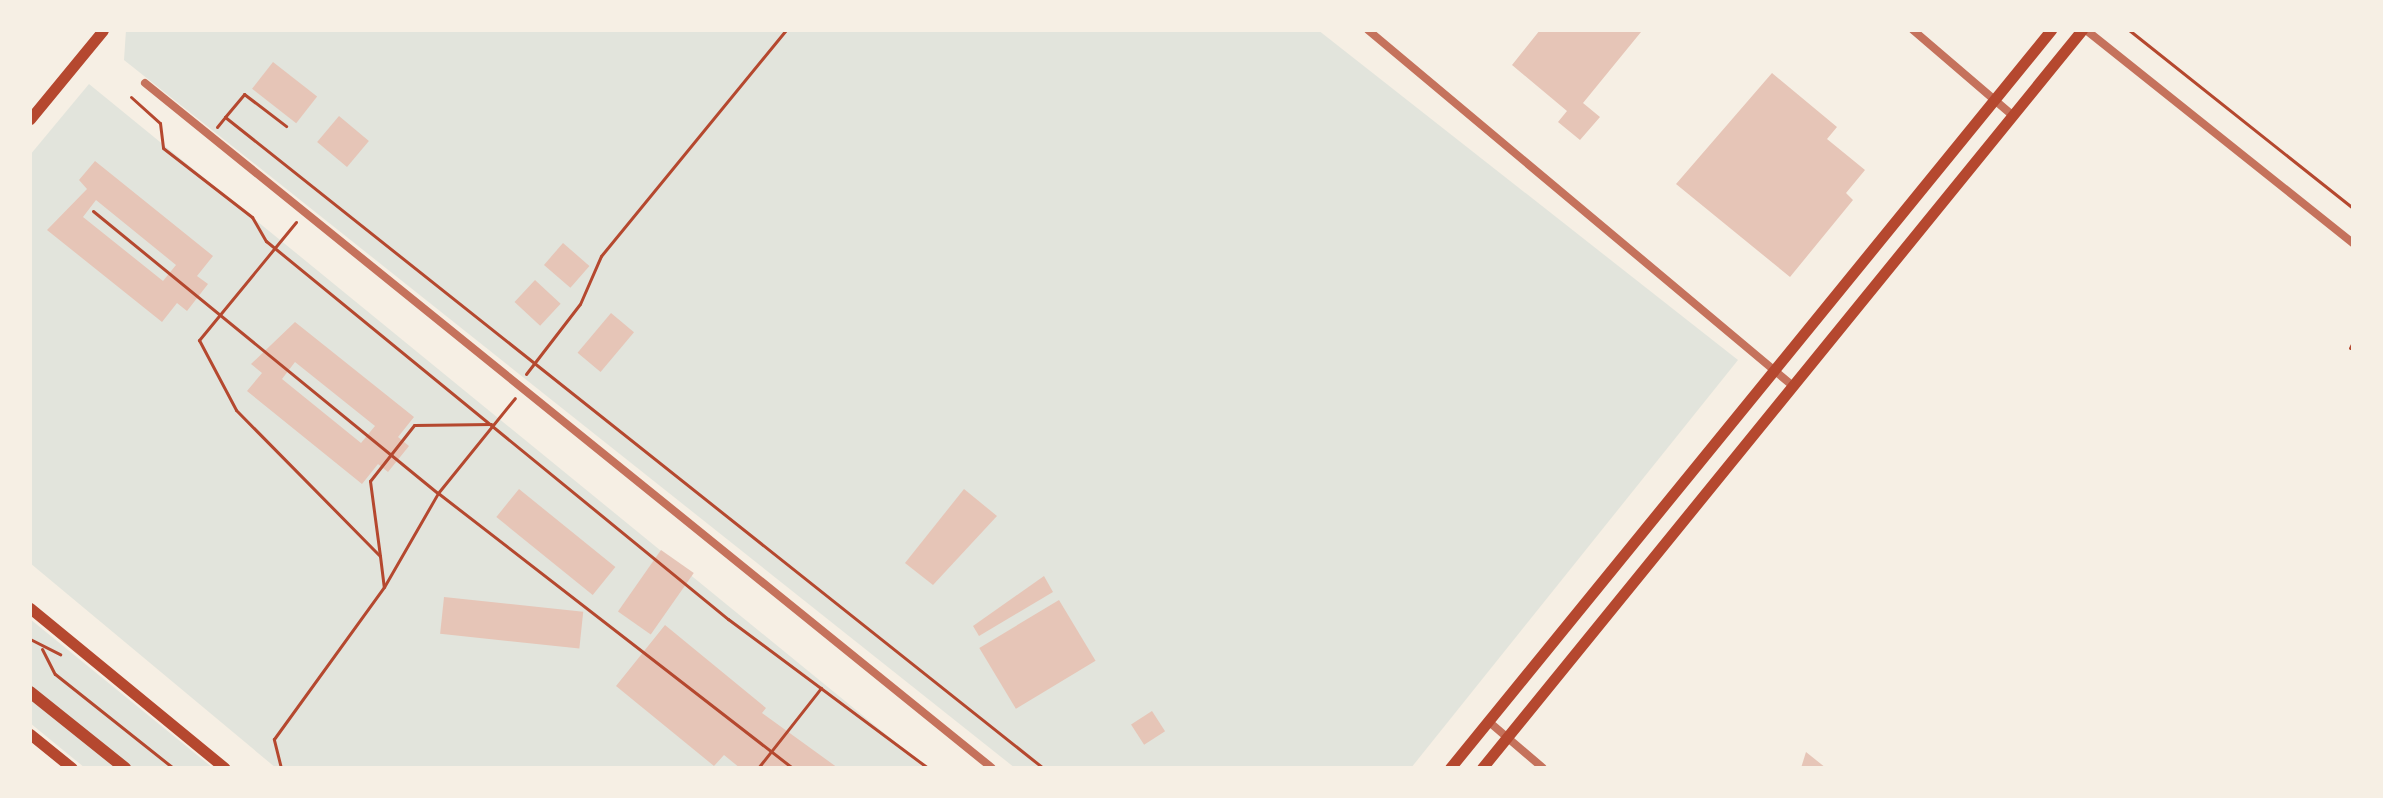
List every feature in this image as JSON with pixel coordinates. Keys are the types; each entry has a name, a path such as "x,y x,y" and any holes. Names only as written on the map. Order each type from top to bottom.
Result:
{"main road":[{"path":"30,119 103,30"},
{"path":"1450,768 1772,368 2051,30"},
{"path":"1482,768 2084,30"},
{"path":"30,608 225,768"},
{"path":"30,692 125,768"},
{"path":"30,734 72,768"}],"street":[{"path":"1368,30 1793,386"},
{"path":"1913,30 2012,115"},
{"path":"2084,30 2353,243"},
{"path":"145,83 520,392 992,768"},
{"path":"1488,721 1543,768"}],"path":[{"path":"281,768 274,739 384,587 438,493 520,392 531,359 580,304 601,256 786,30"},
{"path":"2129,30 2353,208"},
{"path":"210,135 244,94 286,126"},
{"path":"131,97 160,123 163,148 252,217 275,248 821,688 928,768"},
{"path":"225,117 1043,768"},
{"path":"93,211 438,493 793,768"},
{"path":"302,213 199,340 236,410 380,556"},
{"path":"2350,348 2353,342"},
{"path":"384,587 370,481 414,425 494,424"},
{"path":"42,649 55,674 173,768"},
{"path":"758,768 821,688"}],"shaded area":[{"path":"126,30 1318,30 1738,360 1411,768 1015,768 124,60"},
{"path":"89,84 927,768 276,768 30,563 30,155"},
{"path":"30,619 213,768 85,768 30,723"}],"building":[{"path":"1540,30 1641,32 1583,103 1600,117 1580,140 1558,122 1567,111 1512,65"},
{"path":"273,62 317,96 296,123 252,89"},
{"path":"1772,73 1837,127 1827,139 1865,170 1846,193 1853,200 1790,277 1676,184"},
{"path":"339,116 369,141 347,167 317,142"},
{"path":"95,161 213,256 197,276 208,284 187,311 177,303 162,322 47,230 87,189 79,180","holes":["96,200 176,265 163,281 83,217"]},
{"path":"563,243 589,266 570,288 544,265"},
{"path":"535,280 561,304 540,326 515,302"},
{"path":"611,313 634,332 601,372 578,353"},
{"path":"295,322 414,417 398,437 409,446 388,472 378,464 362,484 247,391 262,373 251,364","holes":["295,362 375,426 361,443 282,379"]},
{"path":"519,489 615,567 593,595 496,517"},
{"path":"964,489 997,516 933,585 905,563"},
{"path":"661,550 694,573 651,634 618,611"},
{"path":"1044,576 1053,592 979,636 973,626"},
{"path":"444,597 583,612 579,648 440,634"},
{"path":"1059,600 1096,661 1016,709 979,648"},
{"path":"665,625 766,708 762,713 838,768 740,768 724,755 714,766 616,686"},
{"path":"1152,711 1165,731 1144,745 1131,725"},
{"path":"1806,752 1826,768 1801,768"}]}
